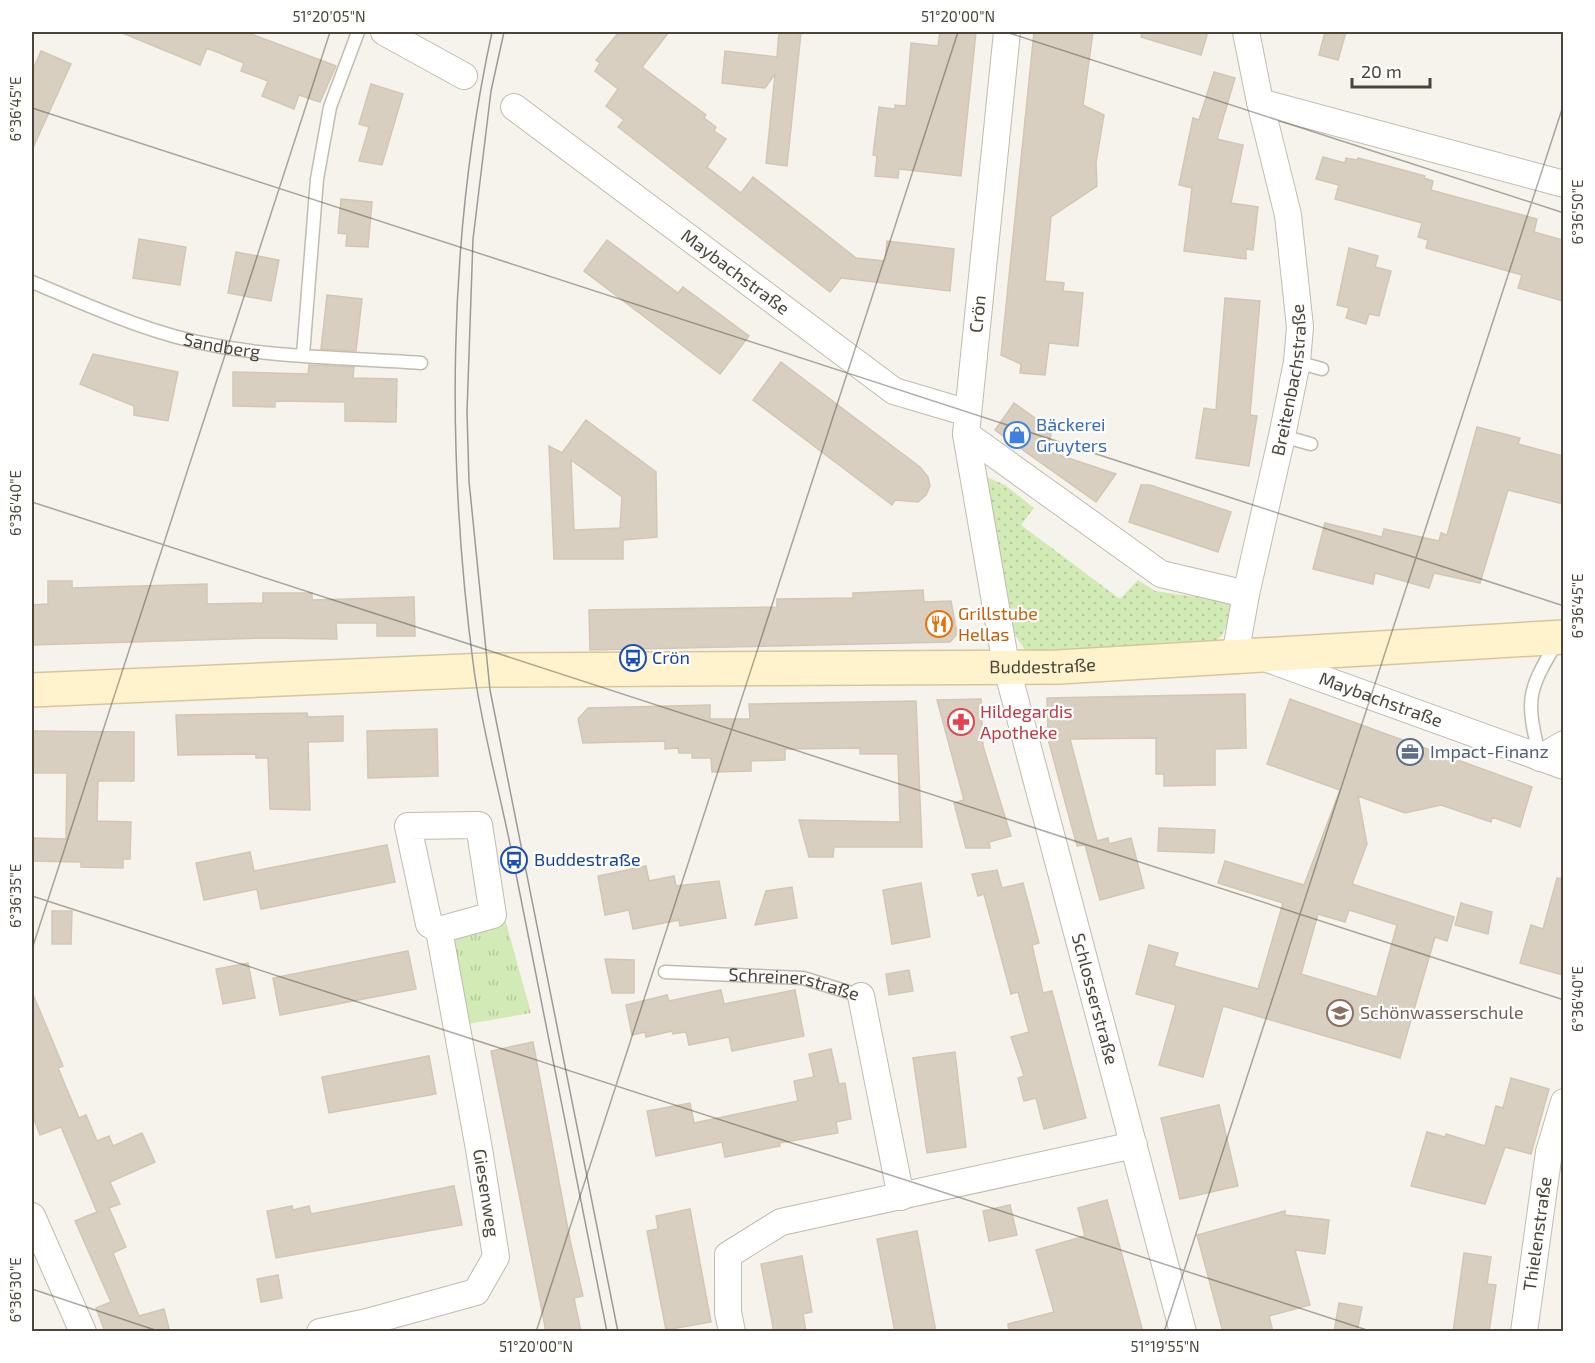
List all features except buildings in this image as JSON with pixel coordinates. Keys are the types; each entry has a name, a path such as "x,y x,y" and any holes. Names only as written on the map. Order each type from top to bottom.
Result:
{"main road":[{"name":"Buddestraße","path":"32,690 527,670 1006,665 1059,667 1562,639"}],"street":[{"path":"384,32 464,76"},
{"name":"Crön","path":"1006,665 967,424 1007,32"},
{"name":"Breitenbachstraße","path":"1245,655 1246,594 1297,362 1300,327 1288,215 1260,102 1246,32"},
{"path":"1260,102 1563,184"},
{"name":"Maybachstraße","path":"514,107 894,391 967,424 1161,574 1246,594"},
{"name":"Maybachstraße","path":"1245,655 1552,762"},
{"name":"Schlosserstraße","path":"1006,665 1183,1332"},
{"path":"1552,762 1563,744"},
{"name":"Giesenweg","path":"320,1332 367,1322 476,1292 496,1257 439,930 429,924 408,826 479,825 494,915 439,930"},
{"name":"Schreinerstraße","path":"861,996 901,1197"},
{"name":"Thielenstraße","path":"1524,1332 1549,1152 1563,1102"},
{"path":"732,1332 728,1312 728,1255 781,1222 1134,1145"},
{"path":"32,1216 83,1332"}],"lane":[{"path":"303,355 317,180 330,108 358,32"},
{"name":"Sandberg","path":"32,282 126,321 211,345 303,355 421,363"},
{"path":"1297,362 1322,369"},
{"path":"1282,436 1311,444"},
{"path":"1552,762 1529,714 1534,679 1562,639"},
{"name":"Schreinerstraße","path":"666,972 803,978 861,996"}],"green space":[{"path":"982,475 1005,485 1034,508 1021,525 1120,599 1138,580 1155,591 1224,601 1234,606 1223,634 1216,641 1034,653 1025,650 1012,631"},
{"path":"505,919 531,1013 462,1025 446,937"}],"tram line":[{"path":"492,32 477,110 466,189 459,269 456,430 465,591 482,719 509,840 607,1332"},
{"path":"504,32 491,91 473,239 467,412 469,481 490,690 618,1332"}],"place":[{"name":"Bäckerei Gruyters","path":"1017,435"},
{"name":"Grillstube Hellas","path":"939,624"},
{"name":"Crön","path":"633,658"},
{"name":"Hildegardis Apotheke","path":"961,722"},
{"name":"Impact-Finanz","path":"1410,752"},
{"name":"Buddestraße","path":"514,860"},
{"name":"Schönwasserschule","path":"1340,1013"}]}
